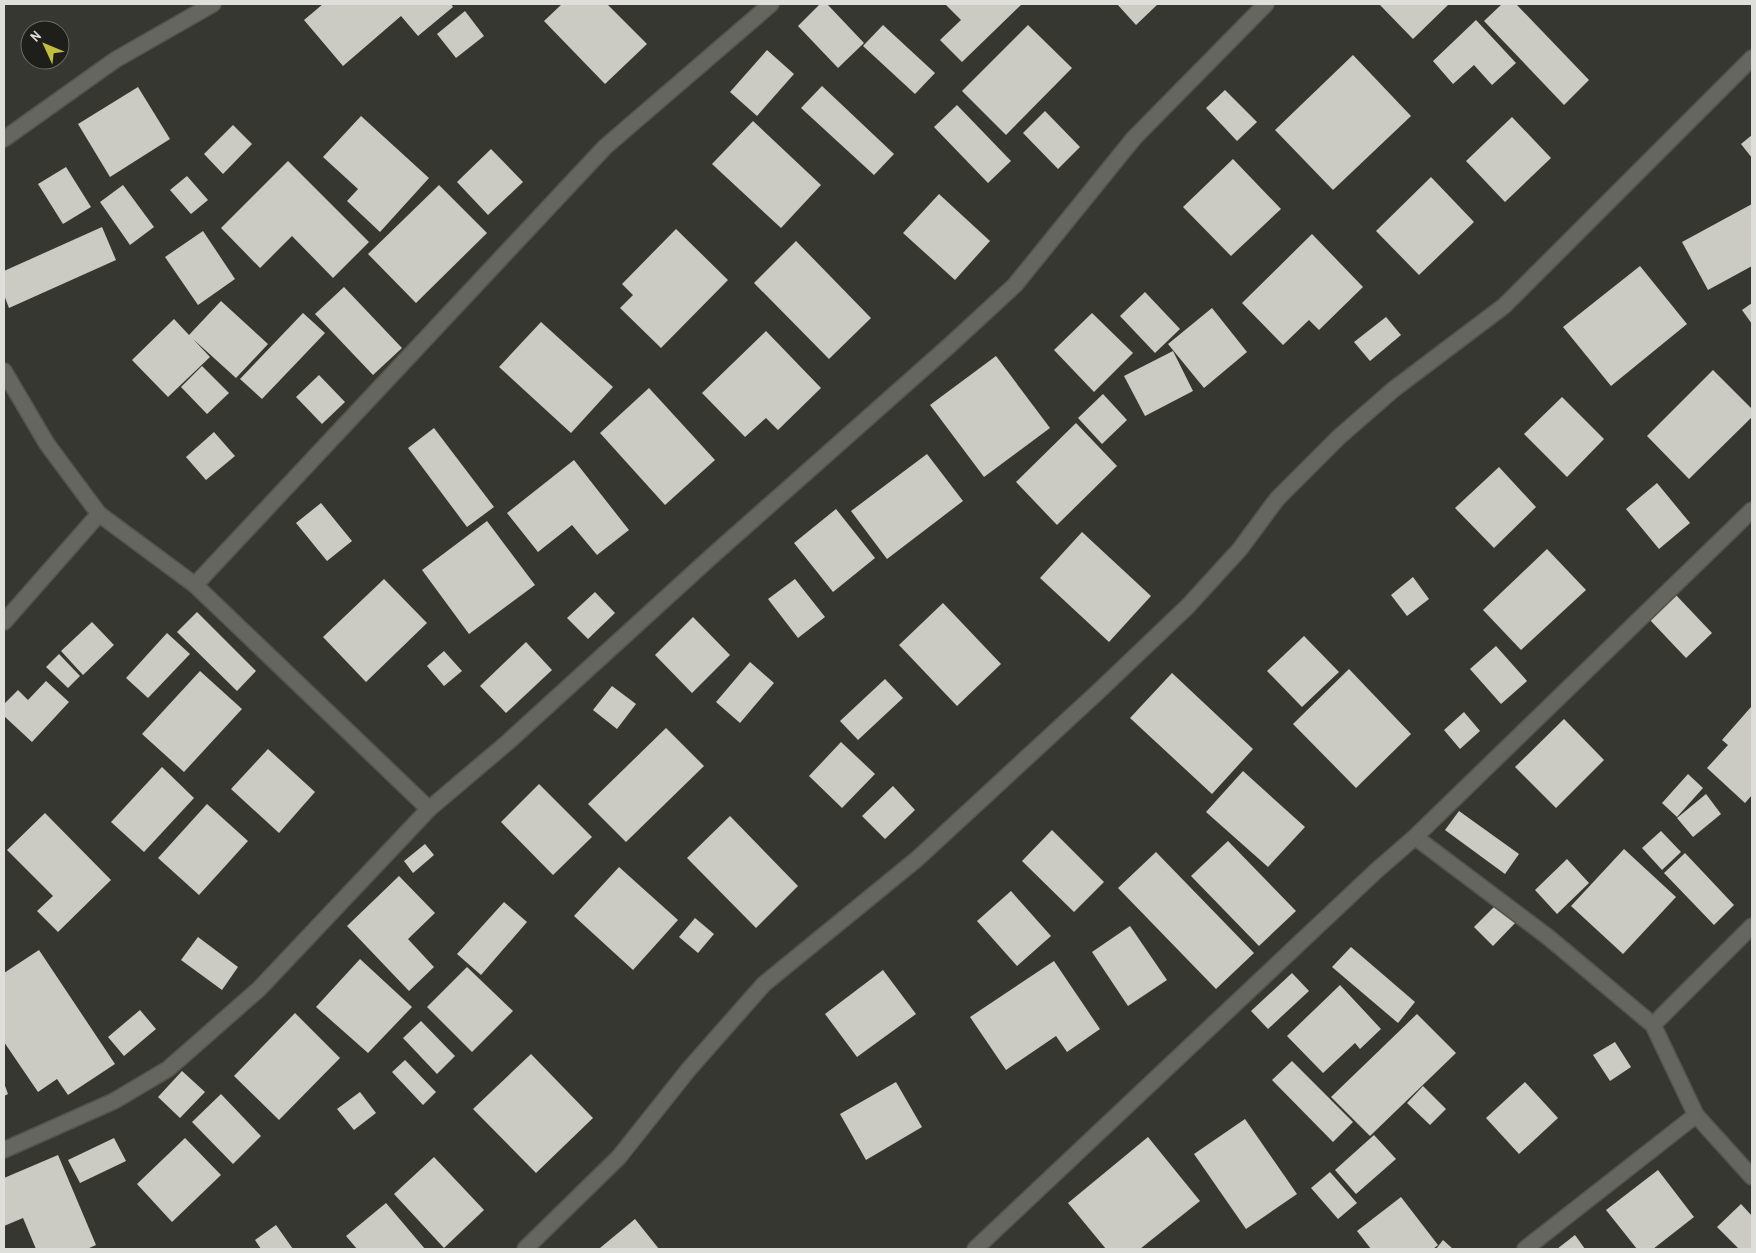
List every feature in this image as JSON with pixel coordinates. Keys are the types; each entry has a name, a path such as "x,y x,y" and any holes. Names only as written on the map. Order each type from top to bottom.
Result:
{"street":[{"path":"4,139 115,60 213,4"},
{"path":"195,585 605,147 771,4"},
{"path":"4,1150 114,1101 168,1069 258,989 429,809 508,742 712,556 1015,285 1134,138 1266,4"},
{"path":"526,1249 619,1157 689,1069 764,984 917,859 1101,689 1188,606 1240,549 1277,499 1339,437 1394,389 1504,306 1752,58"},
{"path":"4,371 47,444 99,514 195,585 429,809"},
{"path":"975,1249 1376,871 1415,837 1752,510"},
{"path":"4,622 99,514"},
{"path":"1415,837 1548,936 1653,1025 1696,1116 1752,1177"},
{"path":"1653,1025 1752,926"},
{"path":"1525,1249 1696,1116"}],"building":[{"path":"323,4 451,4 453,7 418,36 401,16 343,66 304,20"},
{"path":"562,4 607,4 647,44 605,84 544,21"},
{"path":"820,4 827,4 864,43 838,68 798,26"},
{"path":"945,4 1022,4 962,62 940,40 961,20"},
{"path":"1117,4 1158,4 1136,25"},
{"path":"1379,4 1449,4 1413,39"},
{"path":"1502,4 1516,4 1589,80 1564,105 1484,21"},
{"path":"465,11 484,36 456,58 437,34"},
{"path":"1476,20 1516,63 1492,85 1474,65 1453,84 1433,61"},
{"path":"883,25 935,73 915,94 863,46"},
{"path":"1028,25 1072,68 1006,135 962,91"},
{"path":"767,50 794,74 757,116 730,92"},
{"path":"1353,55 1411,116 1333,190 1275,130"},
{"path":"822,86 894,154 874,175 801,108"},
{"path":"138,87 170,139 110,177 78,124"},
{"path":"1225,90 1257,122 1237,141 1206,108"},
{"path":"957,105 1011,161 988,183 934,127"},
{"path":"1045,111 1080,147 1058,169 1023,133"},
{"path":"361,116 429,178 380,232 347,201 358,189 323,157"},
{"path":"1512,117 1551,158 1505,202 1466,161"},
{"path":"753,121 821,185 781,228 712,164"},
{"path":"233,125 252,144 223,174 204,154"},
{"path":"1752,135 1752,158 1741,144"},
{"path":"491,149 523,182 488,215 457,182"},
{"path":"1233,159 1281,209 1231,256 1183,207"},
{"path":"288,161 369,242 333,278 292,236 260,268 221,228"},
{"path":"66,167 91,207 63,224 38,184"},
{"path":"187,176 208,200 191,214 170,190"},
{"path":"1431,177 1474,222 1419,275 1376,231"},
{"path":"123,185 154,227 130,245 100,202"},
{"path":"439,185 487,233 416,303 368,254"},
{"path":"939,194 990,241 955,280 903,233"},
{"path":"1752,204 1752,266 1708,290 1682,242"},
{"path":"102,227 116,260 9,308 4,295 4,271"},
{"path":"676,229 728,280 661,348 620,308 633,295 622,284"},
{"path":"203,231 235,279 198,305 165,257"},
{"path":"1312,234 1363,287 1319,330 1309,320 1283,345 1242,303"},
{"path":"796,241 871,318 829,359 754,283"},
{"path":"1640,266 1687,324 1611,386 1563,327"},
{"path":"344,287 402,348 373,375 315,314"},
{"path":"1145,292 1180,329 1155,353 1120,316"},
{"path":"221,301 268,344 236,378 193,339 210,357 168,397 132,360 174,319 189,335"},
{"path":"1752,303 1752,324 1742,310"},
{"path":"1212,308 1247,352 1204,388 1168,344"},
{"path":"303,313 325,333 262,399 240,379"},
{"path":"1092,313 1133,353 1094,392 1054,350"},
{"path":"1386,317 1401,335 1370,361 1354,342"},
{"path":"541,322 613,387 571,433 499,367"},
{"path":"766,331 821,388 778,430 766,418 745,437 702,393"},
{"path":"1173,351 1193,391 1145,416 1124,376"},
{"path":"996,356 1050,428 984,477 930,405"},
{"path":"202,366 229,393 207,414 181,387"},
{"path":"1713,370 1752,409 1752,417 1689,479 1647,436"},
{"path":"319,375 345,402 322,424 296,397"},
{"path":"649,388 715,460 665,505 600,433"},
{"path":"1103,394 1127,420 1102,444 1078,418"},
{"path":"1562,397 1604,439 1567,477 1524,434"},
{"path":"1076,423 1117,466 1057,525 1016,482"},
{"path":"434,428 494,507 467,527 408,448"},
{"path":"214,432 235,456 206,480 186,457"},
{"path":"927,454 963,501 887,559 851,511"},
{"path":"574,460 629,530 597,555 572,525 538,552 507,513"},
{"path":"1499,467 1536,507 1494,548 1455,508"},
{"path":"1657,483 1690,523 1659,549 1626,509"},
{"path":"321,503 352,541 327,561 296,523"},
{"path":"836,509 875,558 833,592 794,543"},
{"path":"487,521 535,585 469,634 422,570"},
{"path":"1082,532 1151,596 1109,642 1040,578"},
{"path":"1547,549 1586,590 1521,650 1483,610"},
{"path":"1413,577 1429,599 1407,616 1391,595"},
{"path":"384,579 427,623 366,682 323,637"},
{"path":"795,579 825,617 798,638 768,599"},
{"path":"595,592 615,613 588,639 567,618"},
{"path":"1675,594 1712,633 1686,658 1649,619"},
{"path":"943,603 1001,664 957,706 899,645"},
{"path":"197,612 256,671 237,691 177,632"},
{"path":"693,617 730,655 692,693 655,655"},
{"path":"92,622 114,645 83,675 61,651"},
{"path":"167,633 190,654 148,698 126,678"},
{"path":"1304,636 1339,672 1302,707 1267,671"},
{"path":"526,642 552,670 506,713 480,686"},
{"path":"1496,646 1527,681 1501,704 1470,669"},
{"path":"444,651 462,671 444,686 427,666"},
{"path":"59,654 80,676 68,688 46,667"},
{"path":"750,662 774,683 740,723 716,702"},
{"path":"1349,669 1411,734 1356,788 1293,724"},
{"path":"200,671 242,709 184,772 142,734"},
{"path":"1172,673 1253,749 1212,794 1130,718"},
{"path":"885,679 903,698 858,740 840,721"},
{"path":"46,681 69,702 32,742 4,716 4,704 18,690 28,700"},
{"path":"612,686 636,704 617,729 593,710"},
{"path":"1751,707 1752,795 1745,803 1707,768 1728,745 1722,740"},
{"path":"1464,712 1480,731 1460,749 1444,730"},
{"path":"1564,719 1604,760 1556,808 1515,767"},
{"path":"666,728 704,766 626,842 588,804"},
{"path":"841,742 875,774 842,808 809,776"},
{"path":"268,749 315,792 279,833 231,789"},
{"path":"162,767 194,798 144,852 111,822"},
{"path":"1243,771 1305,827 1268,867 1206,812"},
{"path":"1688,774 1703,788 1677,817 1662,803"},
{"path":"539,784 592,837 553,875 501,822"},
{"path":"893,786 915,810 885,839 862,816"},
{"path":"1706,794 1721,814 1693,837 1677,818"},
{"path":"207,804 248,841 199,895 158,858"},
{"path":"1459,811 1519,854 1505,874 1445,830"},
{"path":"45,813 111,880 58,932 37,911 53,896 7,850"},
{"path":"730,816 798,886 756,928 687,858"},
{"path":"1052,830 1104,882 1074,912 1022,861"},
{"path":"1661,831 1681,852 1662,870 1642,848"},
{"path":"1228,841 1296,911 1259,946 1191,876"},
{"path":"425,844 434,855 413,873 404,861"},
{"path":"1624,849 1676,897 1623,954 1571,906"},
{"path":"1156,852 1254,953 1216,989 1118,888"},
{"path":"1685,853 1734,905 1714,925 1664,873"},
{"path":"1567,859 1589,883 1557,914 1535,890"},
{"path":"619,867 678,920 633,970 574,916"},
{"path":"399,876 435,913 408,939 434,967 409,991 347,926"},
{"path":"1011,891 1051,936 1017,966 977,921"},
{"path":"1500,901 1518,920 1493,946 1474,927"},
{"path":"504,902 527,922 481,975 457,954"},
{"path":"695,918 714,934 698,953 679,937"},
{"path":"1130,926 1167,980 1128,1006 1092,952"},
{"path":"198,937 238,967 222,990 181,960"},
{"path":"1351,947 1415,1002 1398,1023 1332,967"},
{"path":"39,950 115,1064 68,1095 57,1079 38,1092 4,1042 4,973"},
{"path":"360,959 412,1007 368,1053 316,1007"},
{"path":"1054,961 1100,1029 1067,1052 1056,1036 1006,1070 970,1017"},
{"path":"467,967 513,1011 472,1052 427,1007"},
{"path":"883,970 916,1014 857,1057 825,1014"},
{"path":"1292,973 1309,991 1268,1029 1251,1011"},
{"path":"1340,985 1381,1029 1360,1049 1355,1043 1323,1073 1287,1036"},
{"path":"140,1010 156,1029 124,1056 108,1037"},
{"path":"295,1013 340,1058 279,1120 234,1076"},
{"path":"1417,1014 1456,1053 1370,1136 1331,1097"},
{"path":"421,1021 455,1056 437,1074 403,1038"},
{"path":"1615,1042 1631,1067 1610,1081 1593,1055"},
{"path":"531,1054 593,1118 536,1173 473,1109"},
{"path":"405,1060 436,1092 423,1105 392,1072"},
{"path":"1292,1061 1353,1122 1333,1142 1272,1080"},
{"path":"182,1071 205,1092 180,1118 158,1097"},
{"path":"896,1082 922,1127 866,1160 840,1114"},
{"path":"1525,1082 1558,1118 1519,1154 1486,1118"},
{"path":"4,1083 8,1094 4,1096"},
{"path":"1423,1086 1446,1109 1430,1125 1407,1103"},
{"path":"360,1092 376,1113 354,1130 337,1109"},
{"path":"221,1094 261,1136 233,1164 192,1122"},
{"path":"1245,1119 1297,1194 1246,1229 1194,1154"},
{"path":"1374,1135 1396,1159 1356,1194 1335,1170"},
{"path":"1148,1137 1200,1201 1140,1249 1106,1249 1068,1203"},
{"path":"114,1138 126,1161 80,1183 68,1160"},
{"path":"185,1138 221,1175 172,1222 137,1184"},
{"path":"58,1155 96,1245 87,1249 36,1249 23,1218 4,1226 4,1178"},
{"path":"434,1157 484,1210 444,1248 394,1194"},
{"path":"1658,1170 1694,1217 1653,1249 1637,1249 1606,1210"},
{"path":"1330,1172 1357,1203 1338,1219 1311,1188"},
{"path":"1401,1197 1438,1245 1433,1249 1371,1249 1357,1231"},
{"path":"386,1203 425,1249 357,1249 346,1236"},
{"path":"1741,1204 1752,1216 1752,1249 1739,1249 1717,1227"},
{"path":"635,1219 659,1249 600,1248"},
{"path":"276,1225 293,1249 261,1249 255,1240"},
{"path":"1575,1235 1585,1249 1557,1249"},
{"path":"1443,1240 1453,1249 1436,1249"}]}
